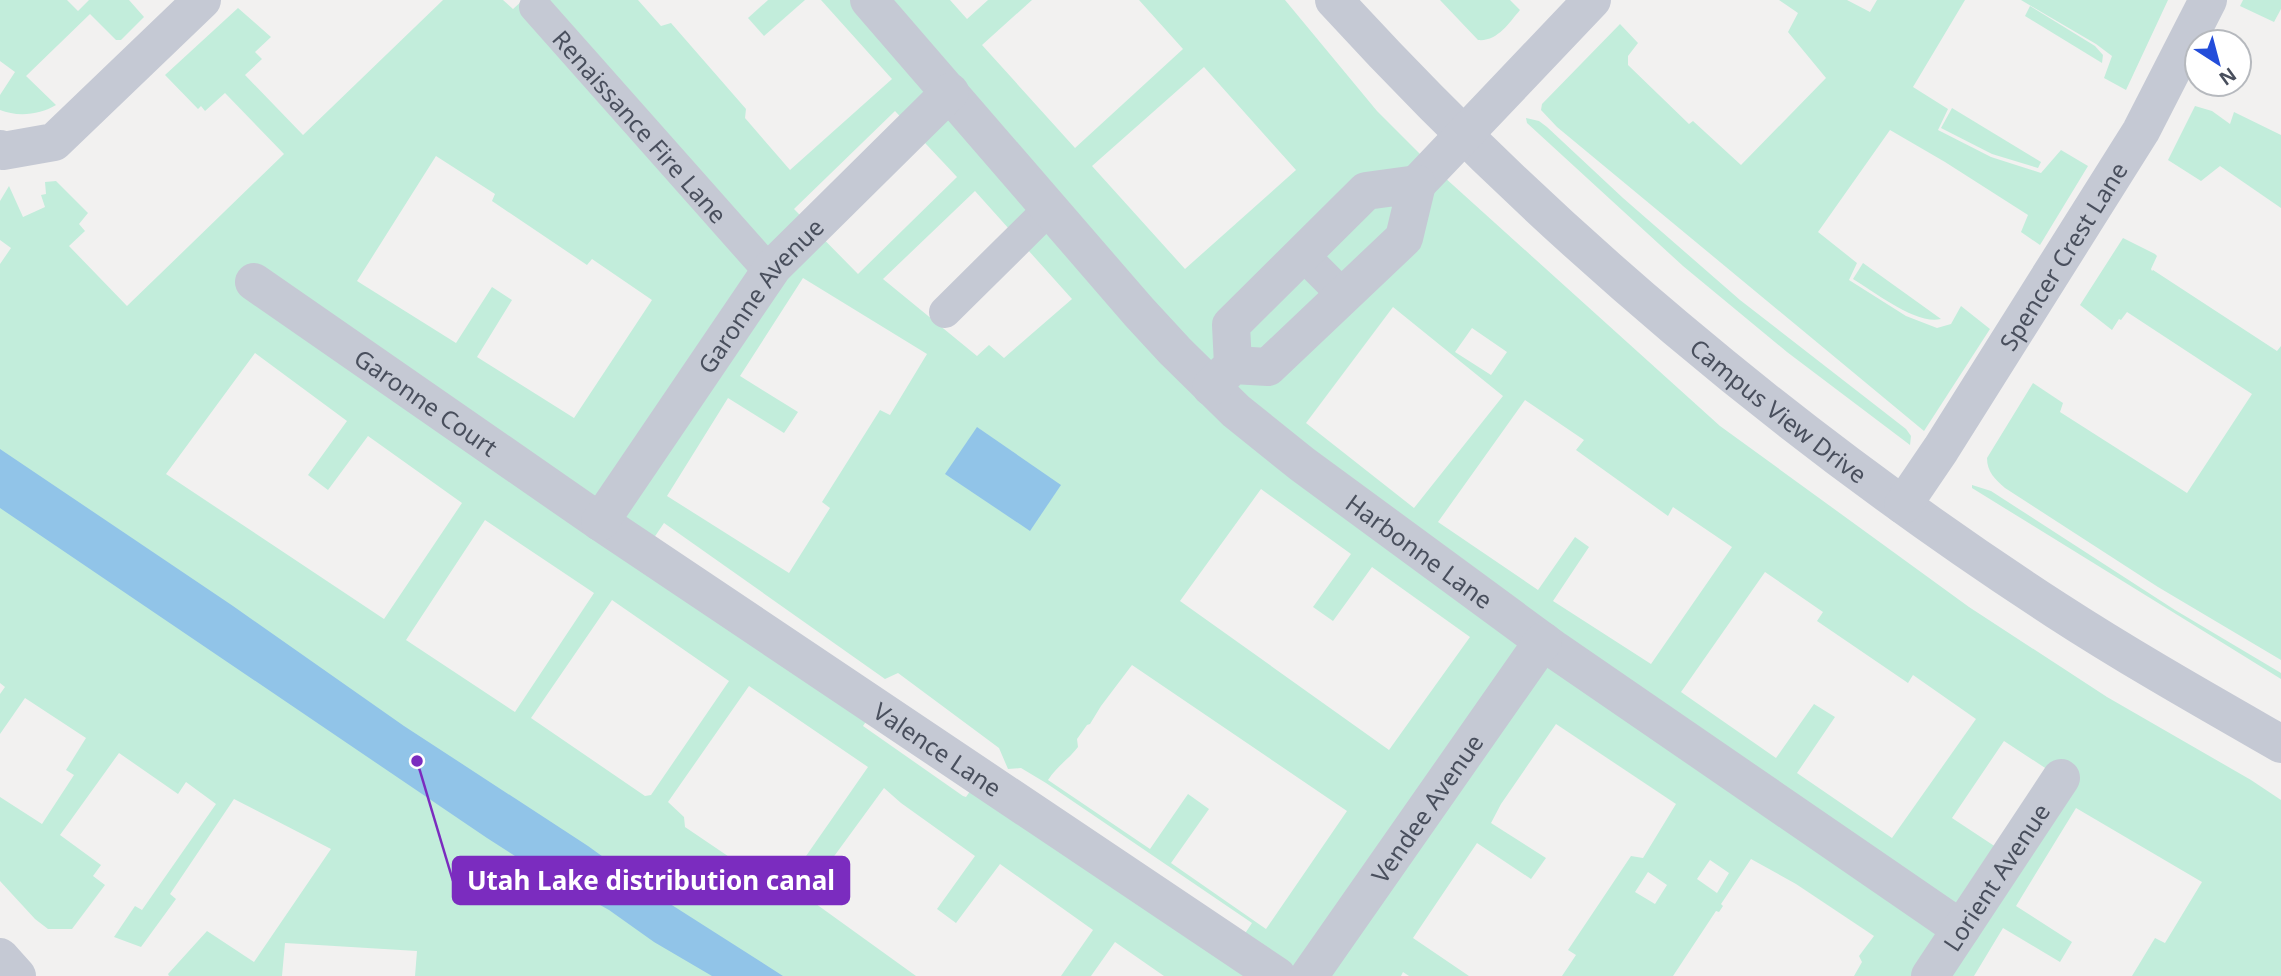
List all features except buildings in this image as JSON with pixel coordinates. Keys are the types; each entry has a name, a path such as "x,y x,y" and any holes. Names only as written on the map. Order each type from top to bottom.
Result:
{"street":[{"path":"0,149 4,151 54,142 202,0"},
{"name":"Harbonne Lane","path":"869,0 1139,312 1222,376 1236,411 1279,446 1543,641 1961,929"},
{"name":"Campus View Drive","path":"1334,0 1425,96 1592,255 1692,342 1796,425 1903,505 2057,611 2281,744"},
{"path":"1417,184 1366,191 1302,254 1231,325 1222,376 1268,367 1404,238 1417,184 1592,0"},
{"name":"Spencer Crest Lane","path":"1903,505 2141,131 2207,0"},
{"name":"Garonne Avenue","path":"600,522 758,259 812,227 950,92"},
{"name":"Garonne Court","path":"254,282 600,522"},
{"name":"Valence Lane","path":"600,522 1277,976"},
{"name":"Vendee Avenue","path":"1309,976 1543,641"},
{"name":"Lorient Avenue","path":"1930,976 2061,778"},
{"path":"0,957 17,976"}],"lane":[{"name":"Renaissance Fire Lane","path":"531,3 758,259"},
{"path":"945,312 1050,208"},
{"path":"1302,254 1344,296"}],"green space":[{"path":"0,0 67,0 78,11 89,0 129,0 144,17 121,40 116,40 90,14 26,76 56,105 36,113 14,114 0,110 0,95 15,72 0,61"},
{"path":"443,0 503,0 513,9 523,0 638,0 661,26 671,23 746,109 745,118 790,170 892,79 821,0 950,0 967,19 988,0 1032,0 982,45 1075,148 1183,49 1139,0 1285,0 1377,111 1433,167 1720,426 1969,607 2107,697 2281,800 2281,976 2132,976 2155,938 2165,943 2202,882 2076,808 2016,906 2072,942 2060,962 2003,928 1974,976 1854,976 1862,962 1859,956 1874,936 1796,884 1751,859 1721,904 1723,906 1719,912 1716,911 1673,976 1562,976 1576,955 1568,950 1631,856 1643,858 1676,804 1556,724 1491,823 1546,858 1531,879 1477,843 1413,938 1469,976 1409,976 1403,972 1401,976 1164,976 1115,942 1091,976 1061,976 1093,930 1000,864 956,923 937,909 975,856 884,788 805,896 916,976 415,976 417,951 285,943 282,976 169,976 207,931 254,962 331,849 234,799 170,894 176,899 141,947 114,937 135,906 142,910 216,804 186,782 178,794 119,753 60,835 101,865 93,876 105,885 72,929 48,929 35,919 0,881 0,797 42,824 74,775 66,770 86,738 25,698 0,734 0,694 5,687 0,683 0,264 11,248 0,240 0,201 9,186 23,217 45,207 41,195 46,194 45,182 56,181 88,213 79,224 85,231 69,246 127,306 284,154 225,93 205,111 201,106 198,109 165,75 238,8 271,37 255,52 262,59 245,75 303,135","holes":["1204,67 1296,170 1185,269 1092,166","895,111 957,177 858,274 794,209","436,156 495,194 492,201 587,265 592,259 652,300 574,418 477,357 512,300 492,287 456,343 357,281","975,191 1072,299 1004,358 989,345 977,356 883,279","803,278 927,354 890,415 880,410 822,502 830,508 789,573 667,496 728,398 784,433 798,412 740,376","1393,307 1503,396 1414,508 1306,423","1472,328 1507,352 1491,375 1455,352","255,353 347,421 308,475 328,490 368,436 462,503 384,619 166,474","1525,400 1584,440 1576,450 1668,516 1673,507 1732,547 1651,664 1553,601 1589,547 1575,537 1538,590 1438,522","1261,489 1351,554 1313,607 1333,621 1372,567 1470,637 1389,750 1180,601","485,520 594,593 515,712 406,640","664,523 885,679 898,673 999,748 1008,769 1021,768 1046,783 1252,923 1236,947 980,777 966,797 863,726 876,707 645,551","1765,572 1823,612 1817,621 1908,683 1913,675 1976,719 1892,838 1797,773 1835,717 1814,704 1776,758 1681,692","612,600 729,681 651,795 645,796 531,718","1132,665 1347,811 1266,929 1171,863 1209,809 1188,794 1150,849 1048,780 1078,747 1077,739","749,686 868,767 781,892 685,827 684,817 668,802","2004,741 2062,779 2011,857 1952,818","1710,860 1729,873 1717,893 1697,879","1648,872 1667,885 1655,904 1635,892"]},
{"path":"768,0 805,0 764,36 748,18"},
{"path":"1440,0 1510,0 1520,10 1497,35 1478,40"},
{"path":"1779,0 1847,0 1870,12 1877,0 1965,0 1913,87 1948,109 1938,130 1991,157 2041,173 2061,150 2088,166 2040,245 2021,232 2028,215 1890,130 1818,232 1857,263 1849,280 1906,316 1937,328 1951,324 1961,306 1990,329 1924,431 1557,127 1541,110 1542,104 1620,24 1638,43 1628,56 1628,65 1689,124 1693,121 1741,165 1826,78 1788,32 1798,13"},
{"path":"2021,0 2168,0 2126,90 2104,78 2112,56"},
{"path":"2243,0 2281,0 2281,9 2274,22 2240,6"},
{"path":"2030,6 2095,46 2103,55 2102,63 2025,16"},
{"path":"2195,106 2212,111 2230,124 2234,112 2281,135 2281,208 2220,166 2201,181 2168,160"},
{"path":"1952,108 2041,162 2038,168 1992,154 1941,128"},
{"path":"1526,118 1539,121 1547,127 1623,198 1740,300 1906,429 1911,436 1910,445 1787,352 1683,266 1527,123"},
{"path":"2123,238 2157,256 2152,271 2277,351 2281,346 2281,660 2158,587 2005,488 1988,467 1987,458 2033,383 2063,403 2060,412 2187,493 2252,394 2127,312 2112,330 2080,305"},
{"path":"1863,263 1941,319 1931,320 1908,312 1853,279"},
{"path":"1972,485 1991,491 2175,610 2281,673 2281,679 1972,488"}],"water":[{"path":"977,427 1061,485 1030,531 945,474"},
{"path":"0,449 233,606 404,726 588,846 653,893 783,976 712,976 654,942 609,910 487,838 0,508"}],"place":[{"name":"Utah Lake distribution canal","path":"417,761"}]}
